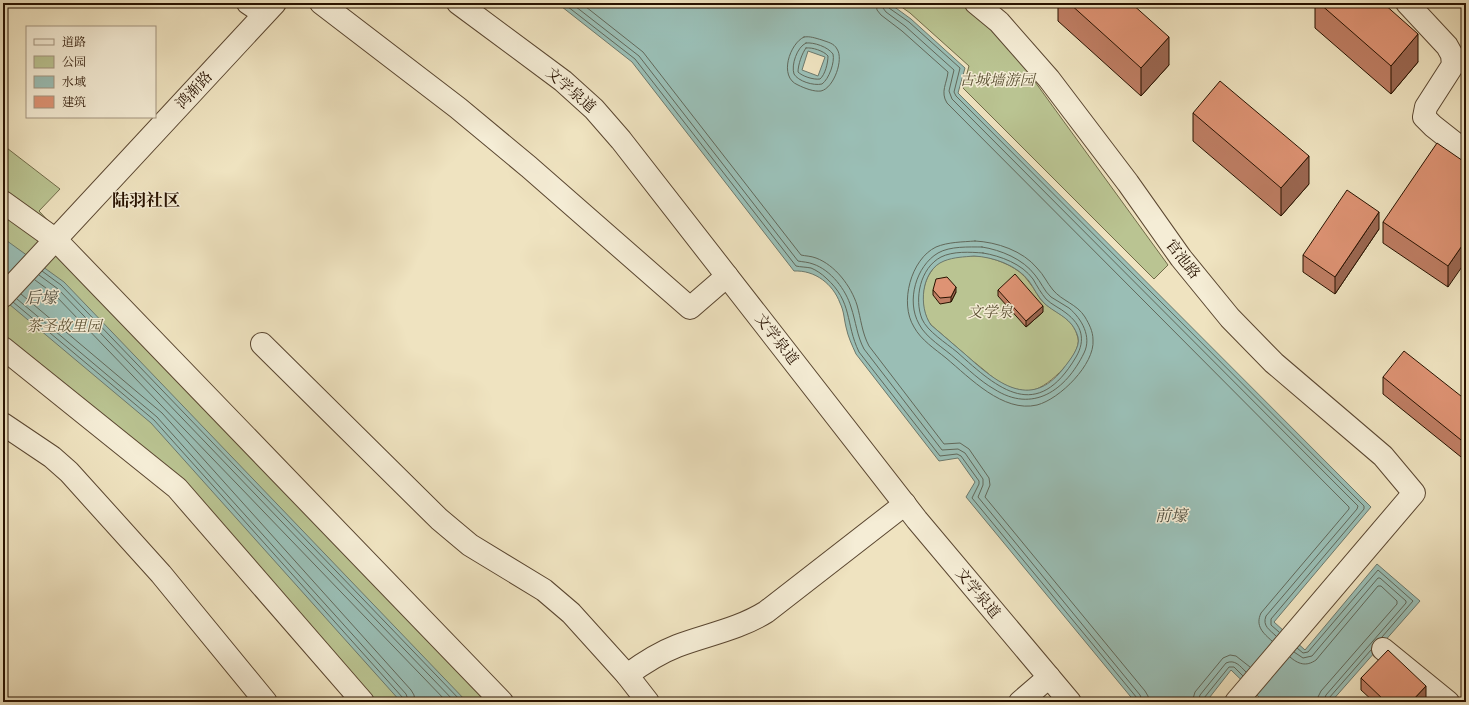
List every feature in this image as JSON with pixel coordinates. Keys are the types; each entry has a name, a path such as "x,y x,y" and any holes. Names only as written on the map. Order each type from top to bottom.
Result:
{"street":[{"path":"321,3 458,108 529,167 690,308 727,276"},
{"name":"文学泉道","path":"458,3 563,81 594,109 621,140 905,504 1070,702"},
{"name":"官池路","path":"976,3 999,22 1049,79 1128,183 1181,258 1230,318 1274,363 1383,456 1414,493 1243,694"},
{"path":"1407,3 1447,46 1452,55 1453,65 1426,107 1424,117 1466,152"},
{"name":"鸿渐路","path":"3,296 52,244 262,7"},
{"path":"3,202 52,244 502,702"},
{"path":"262,344 440,519 470,545 549,595 571,613 627,675 648,702"},
{"path":"3,348 177,488 363,702"},
{"path":"3,424 52,457 69,472 161,574 266,702"},
{"path":"627,675 647,660 675,646 752,621 766,612 905,504"},
{"path":"1383,649 1448,702"},
{"path":"1020,702 1049,677"}],"green space":[{"name":"古城墙游园","path":"896,3 963,3 1001,35 1168,265 1154,279 963,88 969,66 910,13"},
{"name":"茶圣故里园","path":"3,145 60,189 39,211 259,446 507,702 350,702 164,488 3,353"},
{"name":"文学泉","path":"962,256 982,256 1002,262 1020,272 1043,302 1065,318 1076,331 1078,345 1070,361 1063,369 1040,388 1030,391 1017,389 1001,383 931,325 927,318 924,309 923,291 929,274 935,267 946,259"}],"water":[{"name":"前壕","path":"557,3 889,3 911,19 965,68 958,93 1371,507 1274,622 1305,650 1377,564 1420,601 1331,702 1259,702 1261,699 1231,670 1206,702 1135,702 966,497 975,482 958,458 939,461 856,354 850,341 841,306 833,290 828,284 816,276 802,271 794,271 632,62","holes":["808,51 825,57 818,76 802,70","974,256 997,260 1018,270 1029,281 1044,303 1064,317 1072,325 1078,337 1078,345 1063,369 1051,382 1038,388 1026,390 1013,388 1001,382 977,365 931,325 924,309 923,299 926,280 930,272 944,261"]},
{"name":"后壕","path":"3,238 64,282 467,702 401,702 151,423 3,299"}],"building":[{"path":"1069,3 1131,3 1169,37 1141,68"},
{"path":"1319,3 1383,3 1418,34 1391,66"},
{"path":"1220,81 1309,156 1281,188 1193,113"},
{"path":"1437,143 1466,163 1466,240 1448,266 1383,222"},
{"path":"1347,190 1379,212 1335,277 1303,255"},
{"path":"1015,274 1043,306 1026,321 998,290"},
{"path":"947,277 956,287 951,297 940,298 933,290 936,279"},
{"path":"1404,351 1466,400 1466,444 1383,377"},
{"path":"1388,650 1426,686 1411,702 1386,702 1361,678"},
{"path":"1337,699 1341,702 1334,702"}],"district":[{"name":"陆羽社区","path":"146,200"}]}
